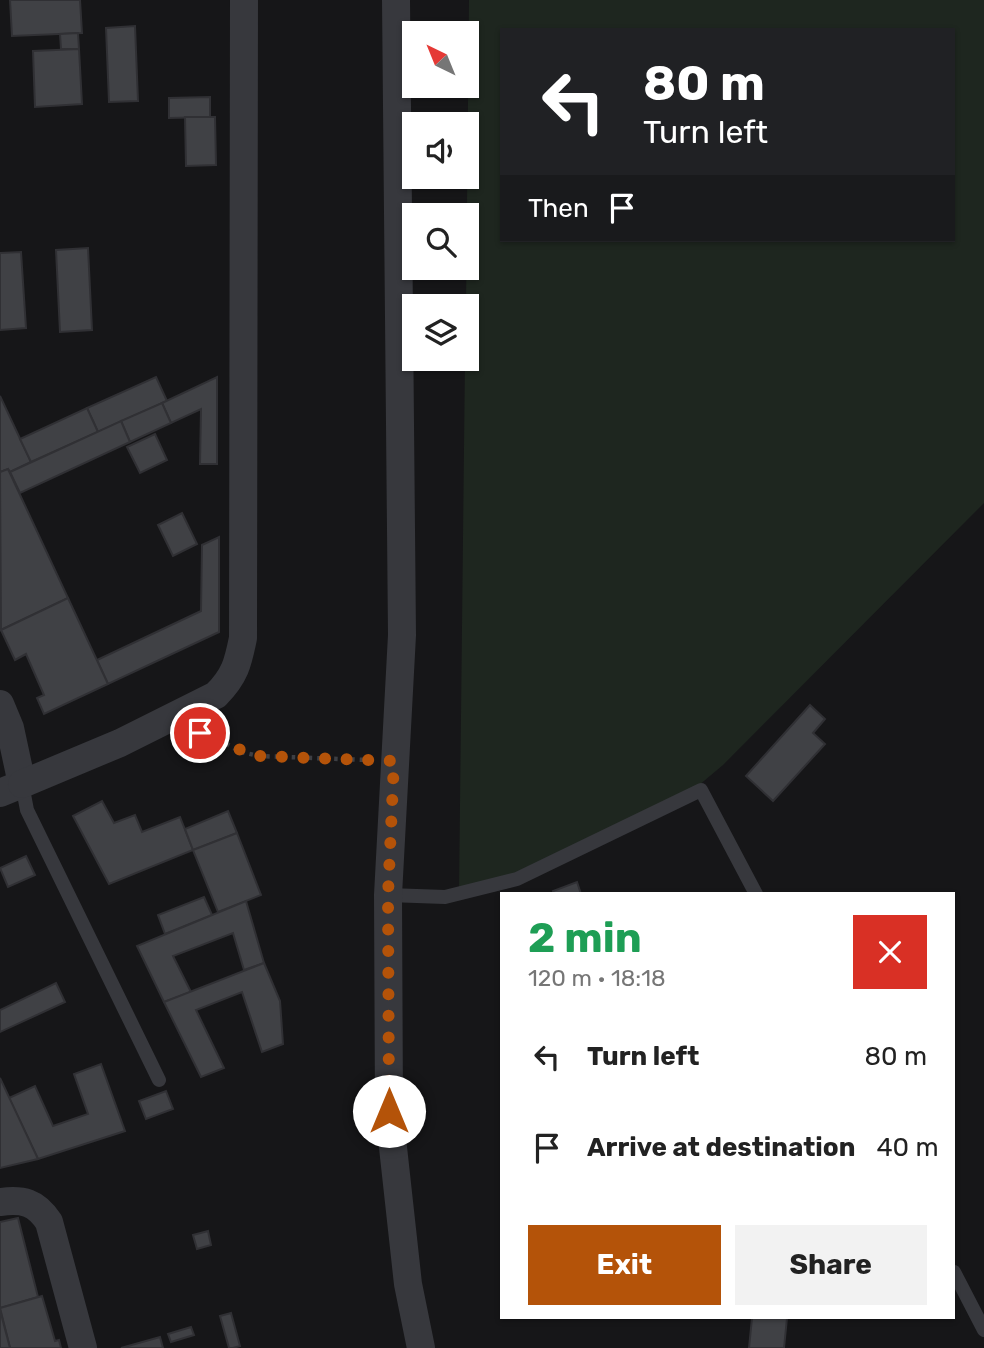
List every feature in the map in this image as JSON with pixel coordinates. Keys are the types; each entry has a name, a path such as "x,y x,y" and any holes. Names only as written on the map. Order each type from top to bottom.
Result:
{"street":[{"path":"0,704 10,728 11,788 120,743 216,695 229,683 237,665 243,638 244,0"},
{"path":"396,0 402,635 388,895 389,1111 408,1284 422,1348"},
{"path":"0,1202 16,1200 30,1203 40,1209 49,1222 83,1348"}],"lane":[{"path":"11,788 27,810 159,1080"},
{"path":"388,895 445,897 517,878 701,790 755,892"},
{"path":"955,1274 984,1330"}],"path":[{"path":"193,734 212,736 241,752 259,756 394,761"}],"shaded area":[{"path":"469,0 984,0 984,503 723,765 667,812 509,888 459,893 465,371 479,371 479,294 466,294 466,280 479,280 479,203 467,203 467,189 479,189 479,112 468,112 468,98 480,98 480,21 469,21"}],"building":[{"path":"10,0 80,0 82,33 12,36"},
{"path":"135,26 138,101 109,102 106,28"},
{"path":"78,33 79,49 61,49 60,34"},
{"path":"79,49 82,104 35,107 33,51"},
{"path":"210,97 210,117 169,118 169,98"},
{"path":"185,117 215,117 216,165 186,166"},
{"path":"88,248 92,330 60,332 56,250"},
{"path":"21,252 26,328 0,330 0,253"},
{"path":"156,377 167,401 98,432 87,408"},
{"path":"217,377 217,464 200,464 201,409 171,423 162,403"},
{"path":"0,396 31,462 10,472 8,469 0,472"},
{"path":"162,403 171,423 130,442 121,421"},
{"path":"87,408 98,432 31,462 20,439"},
{"path":"121,421 130,442 20,493 10,472"},
{"path":"155,434 167,460 140,473 127,447"},
{"path":"8,469 68,598 1,630 0,472"},
{"path":"182,513 197,544 173,556 158,525"},
{"path":"219,537 219,632 108,684 97,660 201,611 202,545"},
{"path":"68,598 108,684 44,714 37,698 44,695 26,654 15,660 1,630"},
{"path":"810,705 825,719 813,733 825,744 773,801 746,776"},
{"path":"102,801 114,823 135,815 142,832 180,817 193,850 109,884 73,816"},
{"path":"228,811 237,833 193,850 185,829"},
{"path":"237,833 261,895 218,912 193,850"},
{"path":"26,856 35,875 8,887 0,868"},
{"path":"577,882 580,892 553,892"},
{"path":"204,897 212,915 165,934 158,915"},
{"path":"246,901 264,963 244,970 233,933 173,956 191,992 164,1002 137,946"},
{"path":"264,963 280,1001 283,1044 262,1052 242,992 196,1010 224,1068 201,1077 164,1002"},
{"path":"56,983 65,1002 0,1032 0,1010"},
{"path":"101,1064 125,1131 38,1159 9,1098 35,1086 53,1126 88,1114 74,1074"},
{"path":"0,1078 38,1159 0,1168"},
{"path":"166,1091 173,1109 146,1119 139,1101"},
{"path":"18,1218 38,1297 0,1308 0,1222"},
{"path":"208,1231 211,1245 197,1249 193,1235"},
{"path":"42,1296 55,1341 59,1340 61,1348 10,1348 0,1308"},
{"path":"0,1310 10,1348 0,1348"},
{"path":"231,1313 240,1346 229,1348 220,1316"},
{"path":"752,1319 787,1319 784,1348 749,1348"},
{"path":"191,1327 194,1335 171,1342 168,1334"},
{"path":"160,1337 163,1348 121,1348"}],"route":[{"path":"200,733 212,736 241,752 259,756 394,761 388,895 389,1111"}]}
